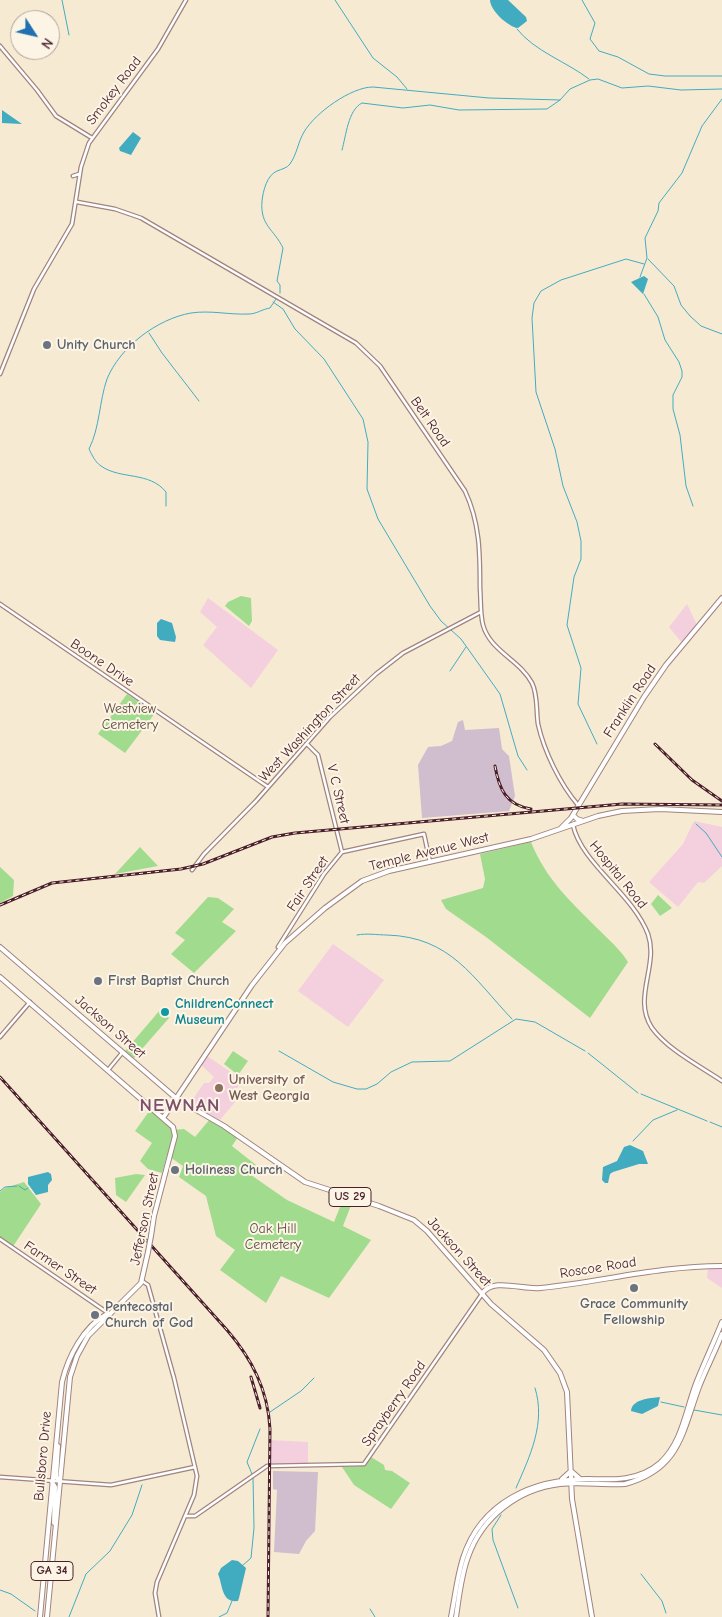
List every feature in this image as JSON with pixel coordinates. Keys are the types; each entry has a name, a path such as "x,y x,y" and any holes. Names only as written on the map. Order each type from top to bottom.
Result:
{"main road":[{"name":"Franklin Road","path":"573,825 573,814 644,697 666,665 722,598"},
{"name":"Temple Avenue West","path":"163,1118 252,985 280,947 313,918 362,881 389,871 531,839 583,821 634,810 660,809 722,812"},
{"path":"560,829 573,814 577,819 583,821"},
{"name":"Jackson Street","path":"0,947 177,1099 224,1126 308,1184 381,1207 414,1220 427,1231 482,1294 544,1350 560,1373 569,1402 572,1494 592,1617"},
{"name":"Jefferson Street","path":"0,977 172,1125 175,1136 154,1216 142,1281"},
{"name":"Roscoe Road","path":"482,1294 488,1287 494,1285 542,1288 663,1269 722,1266"},
{"name":"Bullsboro Drive","path":"47,1617 70,1377 86,1340 109,1314 134,1292 142,1281"},
{"name":"Bullsboro Drive","path":"40,1617 61,1387 69,1361 85,1334 102,1317 109,1314"},
{"path":"452,1617 463,1558 481,1524 495,1509 518,1492 542,1483 633,1477 653,1468 666,1456 679,1434 696,1384 722,1322"},
{"path":"456,1617 468,1558 477,1538 498,1512 523,1494 560,1482 571,1471 580,1481 611,1484 634,1481 655,1472 669,1459 681,1441 700,1386 722,1334"},
{"path":"56,1437 58,1456 56,1477 60,1482"},
{"path":"560,1482 572,1494 580,1481"},
{"path":"52,1482 55,1487 55,1533"}],"street":[{"name":"Smokey Road","path":"0,374 34,290 68,233 76,210 80,173 92,138 158,49 186,0"},
{"path":"0,46 56,116 92,138"},
{"path":"74,176 80,173"},
{"path":"76,210 80,205 85,204 78,196"},
{"name":"Belt Road","path":"77,202 115,209 141,218 356,343 380,366 466,491 479,533 481,612 484,628 490,639 532,683 540,731 545,746 565,786 578,805"},
{"name":"Boone Drive","path":"0,604 268,787"},
{"name":"West Washington Street","path":"192,870 196,863 337,711 391,662 404,653 481,612"},
{"name":"V C Street","path":"307,744 318,755 342,852"},
{"name":"Hospital Road","path":"573,825 580,844 632,906 650,939 651,958 644,1002 650,1024 663,1039 722,1081"},
{"name":"Fair Street","path":"280,947 324,874 342,852 424,834 430,862"},
{"path":"0,1037 30,1002"},
{"path":"108,1070 122,1053"},
{"name":"Farmer Street","path":"0,1239 109,1314"},
{"name":"Jefferson Street","path":"142,1281 148,1285 168,1354 195,1467 197,1485 156,1588 159,1617"},
{"name":"Sprayberry Road","path":"186,1516 195,1516 267,1466 364,1464 482,1294"},
{"path":"0,1477 52,1482 121,1484 195,1467"}],"shaded area":[{"path":"208,598 278,650 251,688 203,645 217,627 200,612"},
{"path":"687,604 698,627 683,644 669,627"},
{"path":"463,720 465,730 499,728 502,749 509,756 515,796 509,811 422,818 418,765 428,747 441,746 452,741 458,722"},
{"path":"694,821 722,827 722,866 704,883 698,882 678,907 649,882 683,844"},
{"path":"333,944 384,980 348,1027 298,991"},
{"name":"University of West Georgia","path":"207,1056 244,1081 233,1092 240,1096 220,1120 190,1103 204,1083 209,1083 214,1077 201,1065"},
{"path":"708,1266 722,1266 722,1288 707,1278"},
{"path":"269,1440 308,1442 308,1466 270,1465"},
{"path":"273,1471 318,1472 315,1531 306,1541 299,1554 274,1552 277,1490 273,1489"}],"green space":[{"path":"241,596 251,598 252,621 249,626 225,606 228,602"},
{"name":"Westview Cemetery","path":"127,694 155,713 125,753 98,734"},
{"path":"531,842 544,867 559,888 618,948 628,962 590,1018 486,937 446,909 441,900 483,888 485,879 480,854"},
{"path":"140,847 158,866 115,874"},
{"path":"0,867 14,880 13,896 0,903"},
{"path":"658,895 672,908 660,916 651,904"},
{"path":"208,897 218,898 234,909 222,922 236,931 194,973 171,954 185,940 175,933"},
{"path":"160,1010 169,1018 134,1058 125,1051"},
{"path":"233,1051 248,1061 238,1075 224,1064"},
{"name":"Oak Hill Cemetery","path":"150,1110 173,1130 184,1129 195,1137 210,1119 238,1137 232,1146 256,1165 251,1175 287,1200 334,1222 344,1197 353,1200 343,1226 371,1240 329,1298 281,1276 266,1303 220,1270 235,1250 216,1236 206,1196 179,1177 183,1166 167,1155 162,1173 148,1169 140,1161 152,1143 135,1131"},
{"path":"136,1174 145,1175 126,1202 116,1195 115,1178"},
{"path":"24,1182 41,1204 12,1248 0,1239 0,1192 5,1188"},
{"path":"371,1457 384,1465 385,1470 392,1471 410,1483 391,1509 354,1485 342,1467 364,1466"}],"water":[{"path":"490,0 508,0 526,17 527,21 518,28 509,25 496,13"},
{"path":"2,110 22,124 2,123"},
{"path":"133,132 141,138 131,155 120,151 119,148"},
{"path":"644,276 648,279 643,294 631,282"},
{"path":"161,619 172,623 176,637 175,642 160,640 157,636 157,623"},
{"path":"630,1145 643,1151 648,1164 639,1164 613,1172 610,1174 608,1183 605,1183 602,1180 603,1167 617,1161 624,1147"},
{"path":"48,1172 51,1174 52,1180 48,1185 48,1192 36,1195 28,1184 28,1177"},
{"path":"660,1397 658,1406 642,1414 631,1411 632,1407 638,1402"},
{"path":"232,1560 238,1561 246,1568 238,1601 228,1599 218,1574 221,1568"}],"waterway":[{"path":"62,0 69,35"},
{"path":"335,0 373,58 397,77 407,89"},
{"path":"582,0 595,23 590,39 599,51 618,57 649,74 665,76 722,76"},
{"path":"517,29 532,44 589,79"},
{"path":"342,150 351,117 357,106 362,103 403,108 430,105 459,110 547,109 560,100 570,89 590,80 598,79 622,88 648,86 681,90 722,89"},
{"path":"280,293 280,285 277,281 283,248 268,227 263,216 262,201 265,188 268,180 274,173 290,164 309,125 334,102 354,91 373,87 489,98 560,100"},
{"path":"640,277 647,258 645,238 658,211 659,203 682,173 702,126 722,99"},
{"path":"597,744 578,704 581,668 567,625 574,577 581,559 581,541 577,522 563,486 555,449 536,392 532,318 534,303 541,291 561,280 626,259 644,264"},
{"path":"648,259 674,286 681,305 690,316 701,326 722,334"},
{"path":"644,294 658,317 665,340 679,362 682,371 682,377 673,395 673,409 680,435 686,486 693,506"},
{"path":"166,506 166,492 159,485 143,478 117,473 101,466 97,463 89,449 93,441 104,388 113,367 141,336 165,321 198,312 252,314 270,308 276,299"},
{"path":"273,302 283,309 295,329 324,359 363,419 368,442 367,489 378,519 430,606 441,621 461,639 500,694 518,756 527,770"},
{"path":"149,333 199,401"},
{"path":"450,671 466,647"},
{"path":"696,824 706,833 722,857"},
{"path":"357,935 387,935 428,943 459,962 512,1019"},
{"path":"279,1051 333,1082 357,1089 366,1089 377,1084 391,1072 412,1062 450,1061 516,1019 535,1022 585,1051"},
{"path":"588,1053 638,1093"},
{"path":"641,1094 707,1121"},
{"path":"633,1141 653,1120 677,1110"},
{"path":"710,1122 722,1127"},
{"path":"0,1191 5,1187 17,1186"},
{"path":"19,1186 25,1190 28,1188"},
{"path":"270,1412 301,1391 314,1378"},
{"path":"516,1488 531,1452 538,1427 539,1414 535,1388"},
{"path":"661,1402 684,1407"},
{"path":"694,1410 722,1415"},
{"path":"252,1474 247,1462 260,1429"},
{"path":"242,1566 251,1558 254,1528 253,1477"},
{"path":"69,1617 86,1574 110,1551 132,1515 142,1485"},
{"path":"501,1515 492,1529 493,1540 518,1608"},
{"path":"641,1574 662,1601 666,1613"},
{"path":"0,1590 11,1594 35,1611"},
{"path":"219,1617 227,1613 232,1601"},
{"path":"370,1609 375,1617"}],"railway":[{"path":"655,744 692,780 722,801"},
{"path":"495,766 505,795 515,804 531,809"},
{"path":"0,905 52,883 181,869 203,864 272,837 295,833 622,804 722,805"},
{"path":"0,1077 227,1330 244,1352 257,1376 266,1401 270,1429 268,1617"},
{"path":"251,1377 260,1408"}],"place":[{"name":"Unity Church","path":"47,345"},
{"name":"First Baptist Church","path":"98,981"},
{"name":"ChildrenConnect Museum","path":"165,1012"},
{"name":"University of West Georgia","path":"219,1088"},
{"name":"Holiness Church","path":"175,1170"},
{"name":"Grace Community Fellowship","path":"634,1288"},
{"name":"Pentecostal Church of God","path":"95,1315"}],"district":[{"name":"NEWNAN","path":"180,1106"}]}
